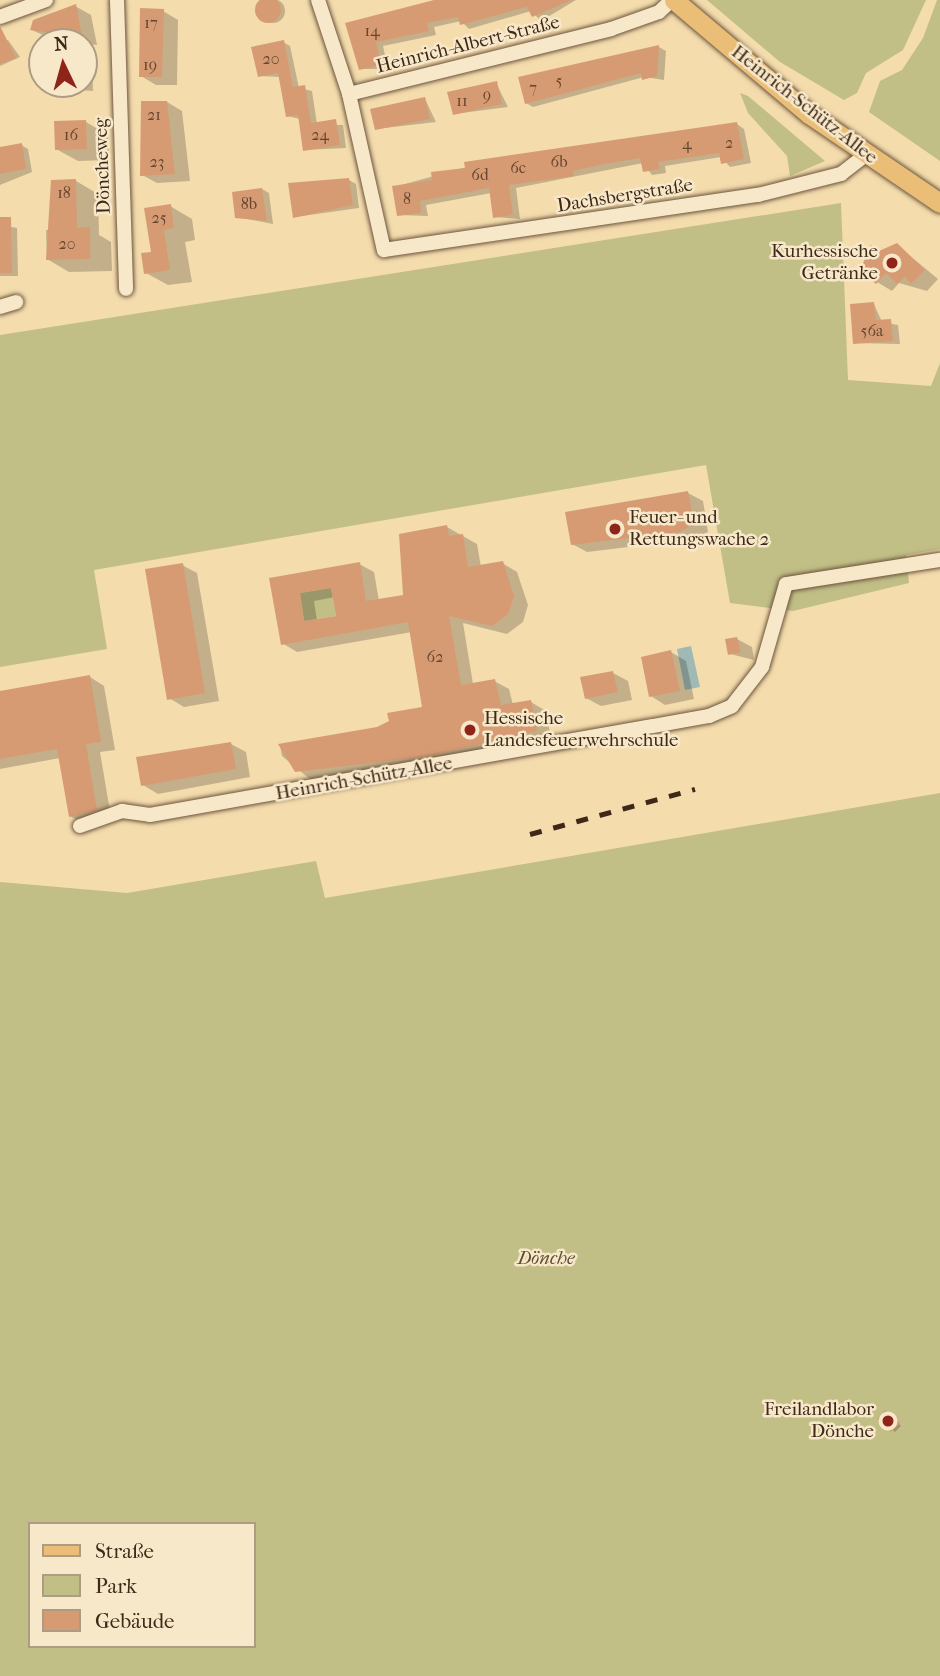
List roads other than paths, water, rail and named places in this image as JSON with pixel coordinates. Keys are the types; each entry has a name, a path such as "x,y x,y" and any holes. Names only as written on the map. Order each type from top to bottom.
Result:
{"main road":[{"name":"Heinrich-Schütz-Allee","path":"673,0 865,155 940,203"}],"street":[{"path":"0,17 46,0"},
{"name":"Döncheweg","path":"117,0 126,289"},
{"path":"318,0 349,94"},
{"name":"Heinrich-Albert-Straße","path":"349,94 611,29 659,12 673,0"},
{"name":"Dachsbergstraße","path":"349,94 384,250 758,195 841,174 865,155"},
{"path":"0,307 16,302"},
{"name":"Heinrich-Schütz-Allee","path":"80,826 122,811 150,816 709,716 732,706 762,667 786,584 940,560"}],"water":[{"path":"691,646 700,687 685,690 677,649"}],"railway":[{"path":"530,834 695,789"}],"place":[{"name":"Kurhessische Getränke","path":"892,263"},
{"name":"Feuer- und Rettungswache 2","path":"615,529"},
{"name":"Hessische Landesfeuerwehrschule","path":"470,730"},
{"name":"Freilandlabor Dönche","path":"888,1421"}],"park label":[{"name":"Dönche","path":"546,1259"}]}
